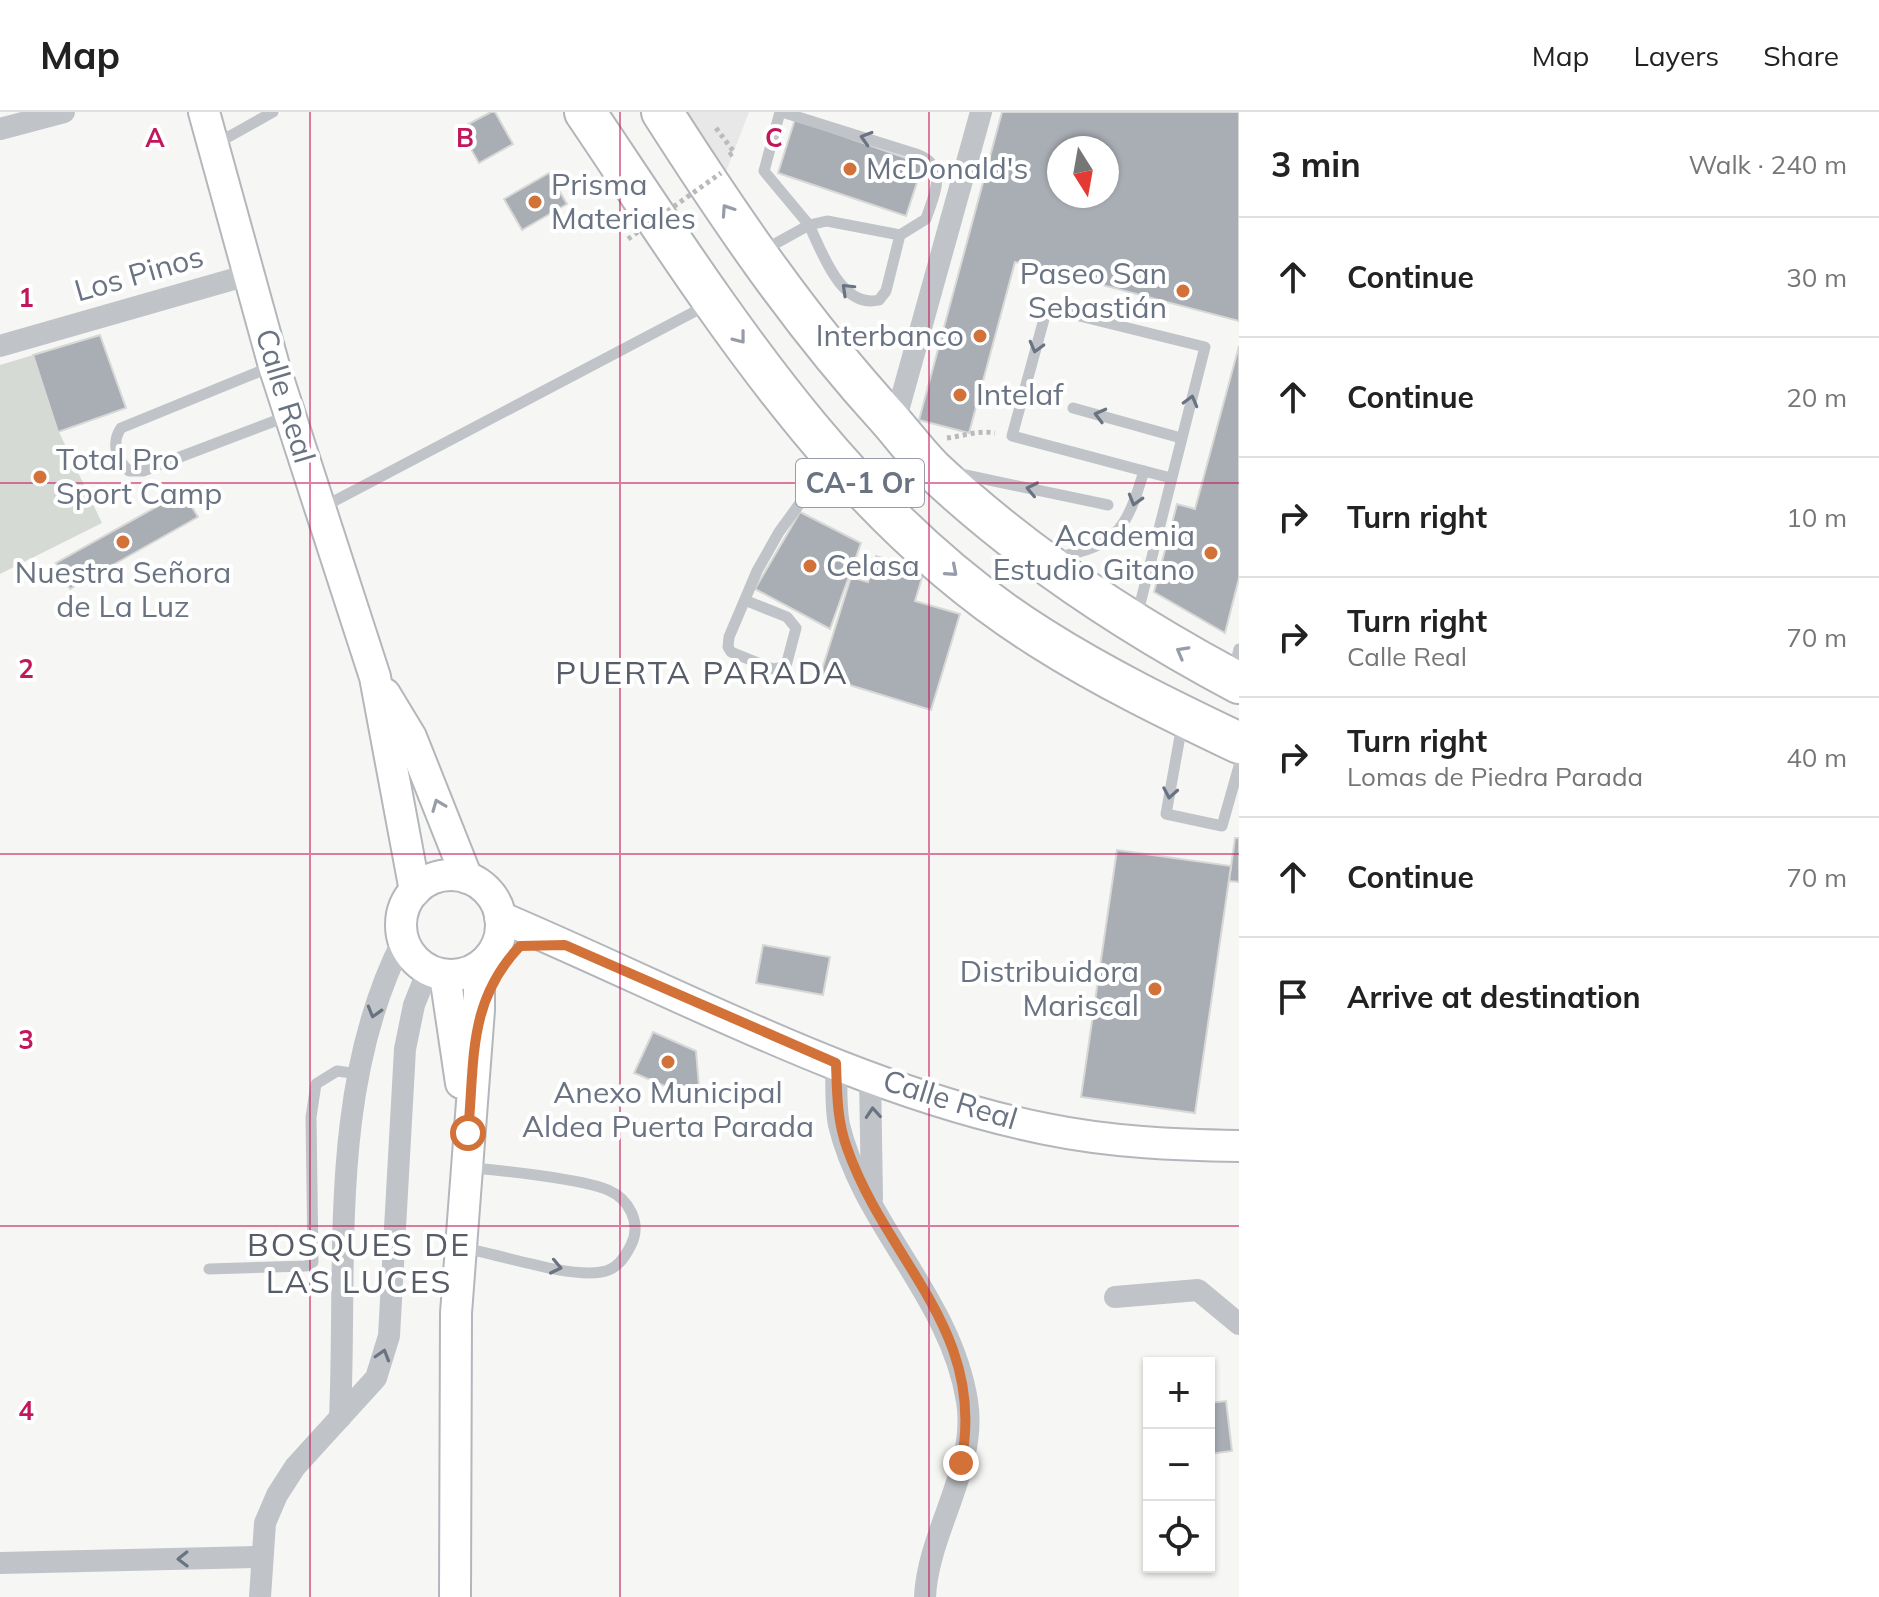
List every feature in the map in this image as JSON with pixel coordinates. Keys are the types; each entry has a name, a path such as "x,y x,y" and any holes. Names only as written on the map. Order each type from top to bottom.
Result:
{"highway":[{"name":"CA-1 Or","path":"585,112 712,302 834,457 915,539 966,583 1040,638 1239,743"},
{"name":"CA-1 Or","path":"662,112 756,254 836,361 913,447 1011,536 1043,559 1135,622 1236,670"}],"main road":[{"name":"Calle Real","path":"204,112 274,366 375,677 415,891"},
{"name":"Calle Real","path":"375,677 411,737 467,878"},
{"path":"439,877 467,878 489,893 500,917 497,945 479,967 463,974 437,973 410,954 403,940 402,914 415,891 439,877"},
{"name":"Calle Real","path":"500,917 870,1076 1047,1129 1173,1145 1239,1146"},
{"path":"479,1010 497,970 520,946 565,945"},
{"path":"455,1597 456,1313 479,1010 479,967"},
{"path":"437,973 468,1133"}],"street":[{"path":"0,129 64,112"},
{"path":"913,447 981,112"},
{"name":"Los Pinos","path":"0,346 248,275"},
{"path":"340,1418 347,1154 359,1074 374,1009 403,940"},
{"path":"260,1597 265,1523 277,1495 295,1467 376,1378 389,1336 405,1049 414,1005 437,973"},
{"path":"836,1063 839,1122 855,1169 931,1302 961,1369 968,1405 961,1463 929,1562 925,1597"},
{"path":"870,1076 872,1199"},
{"path":"1115,1297 1198,1290 1239,1324"},
{"path":"0,1563 261,1557"}],"lane":[{"path":"213,146 273,112"},
{"path":"756,254 809,225 827,221 900,235 926,219 939,178 930,159 781,112 764,171 809,225 834,275 855,297 867,303 879,300 886,291 900,235"},
{"path":"320,509 712,302"},
{"path":"1135,622 1205,347 1047,308 1012,436 1171,478"},
{"path":"274,366 121,428 115,437 115,451 123,465 138,472 290,416"},
{"path":"1073,408 1181,438"},
{"path":"913,447 1108,505"},
{"path":"747,601 787,617 796,628 786,666 773,669 731,652 728,647 757,571 779,532 834,457"},
{"path":"1043,559 1081,552 1109,540 1131,515 1144,471"},
{"path":"1184,716 1166,814 1222,826 1239,766"},
{"path":"209,1269 306,1266 313,1262 311,1117 316,1084 337,1071 359,1074"},
{"path":"463,1248 577,1272 603,1272 623,1261 635,1238 635,1221 628,1204 608,1190 466,1168"}],"path":[{"path":"716,128 734,152"},
{"path":"628,239 721,173"},
{"path":"913,447 982,430 1012,436"}],"shaded area":[{"path":"681,112 749,112 724,177"},
{"name":"Total Pro Sport Camp","path":"100,335 126,408 59,432 102,523 0,574 0,365"}],"building":[{"path":"495,112 513,144 479,163 459,129"},
{"name":"Paseo San Sebastián","path":"1002,112 1239,112 1239,321 1015,262 969,433 919,420"},
{"name":"McDonald's","path":"795,119 923,164 906,216 778,173"},
{"name":"Prisma Materiales","path":"549,173 567,204 522,230 504,199"},
{"path":"100,335 126,408 58,432 33,355"},
{"name":"Paseo San Sebastián","path":"1239,346 1239,578 1225,633 1154,592 1177,504 1195,509"},
{"name":"Nuestra Señora de La Luz","path":"183,492 198,517 70,589 56,563"},
{"name":"Celasa","path":"800,512 861,543 830,629 755,589"},
{"path":"876,556 924,571 915,601 960,614 931,710 820,676 851,577 868,582"},
{"path":"1235,838 1239,838 1239,882 1229,881"},
{"name":"Distribuidora Mariscal","path":"1117,850 1231,866 1195,1113 1081,1097"},
{"path":"763,945 830,957 823,995 756,983"},
{"name":"Anexo Municipal Aldea Puerta Parada","path":"653,1032 696,1051 699,1086 674,1090 634,1073"},
{"path":"1226,1401 1232,1451 1215,1453 1215,1402"}],"place":[{"name":"McDonald's","path":"850,169"},
{"name":"Prisma Materiales","path":"535,202"},
{"name":"Paseo San Sebastián","path":"1183,291"},
{"name":"Interbanco","path":"980,336"},
{"name":"Intelaf","path":"960,395"},
{"name":"Total Pro Sport Camp","path":"40,477"},
{"name":"Nuestra Señora de La Luz","path":"123,542"},
{"name":"Academia Estudio Gitano","path":"1211,553"},
{"name":"Celasa","path":"810,566"},
{"name":"Distribuidora Mariscal","path":"1155,989"},
{"name":"Anexo Municipal Aldea Puerta Parada","path":"668,1062"}],"district":[{"name":"PUERTA PARADA","path":"702,673"},
{"name":"BOSQUES DE LAS LUCES","path":"359,1264"}],"route":[{"path":"468,1133 479,1010 497,970 520,946 565,945 836,1063 839,1122 855,1169 887,1230 931,1302 961,1369 968,1405 961,1463"}]}
